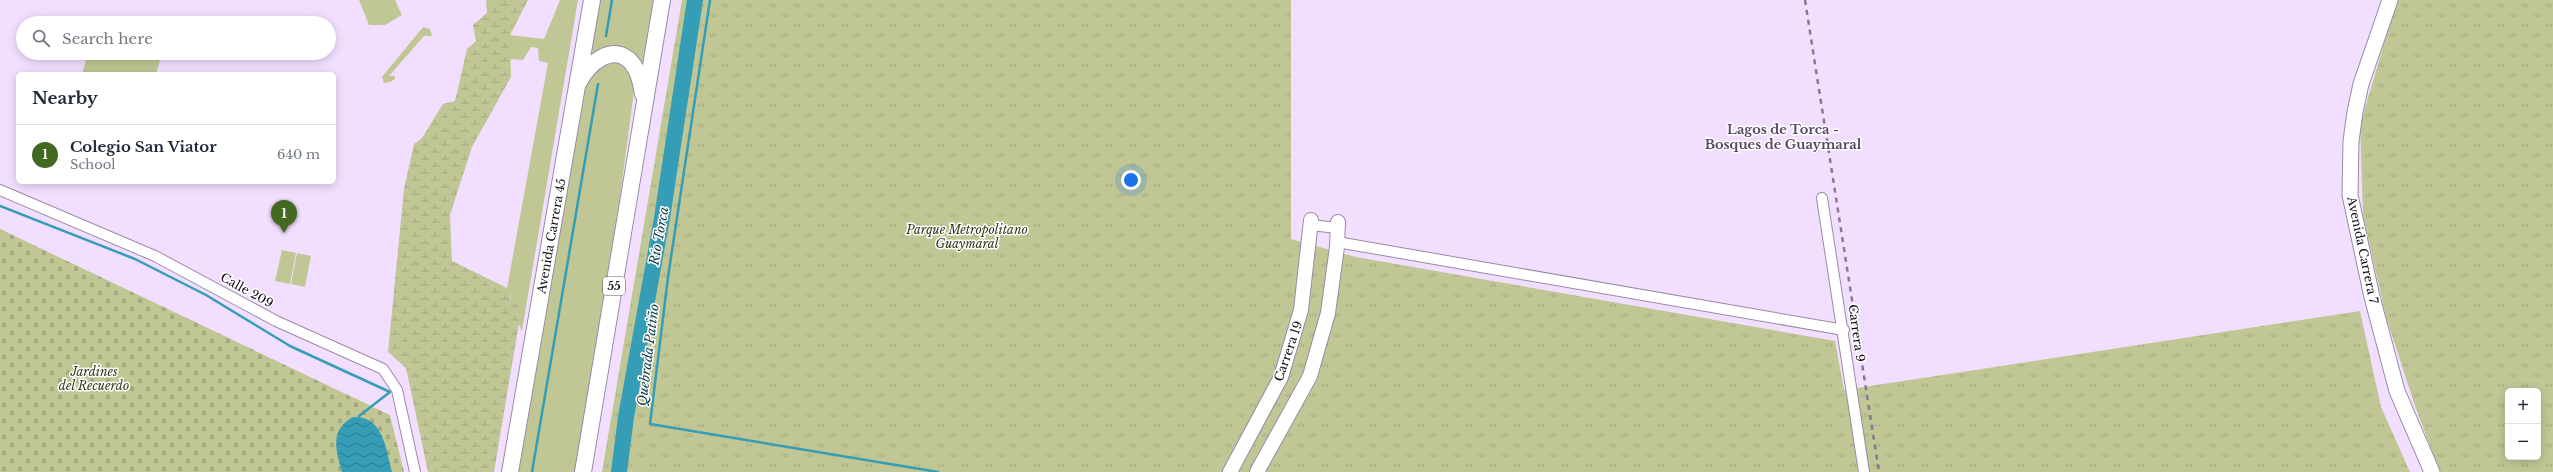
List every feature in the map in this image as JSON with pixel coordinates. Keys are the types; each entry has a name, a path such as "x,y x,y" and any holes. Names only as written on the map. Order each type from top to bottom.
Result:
{"highway":[{"name":"Avenida Carrera 45","path":"510,472 592,0"},
{"name":"55","path":"583,472 662,0"},
{"path":"576,89 589,65 599,57 610,55 628,59 632,63 637,71 645,100"}],"main road":[{"name":"Avenida Carrera 7","path":"2390,0 2361,84 2355,112 2351,148 2350,195 2372,297 2397,391 2432,472"},
{"name":"Carrera 19","path":"1230,472 1281,377 1301,310 1310,222"},
{"path":"1258,472 1310,376 1328,312 1338,225"}],"street":[{"name":"Calle 209","path":"0,190 155,256 276,321 383,369 397,390 415,472"},
{"name":"Carrera 9","path":"1822,198 1844,330 1864,472"},
{"path":"1310,222 1338,225"},
{"path":"1337,242 1844,330"}],"green space":[{"path":"359,0 395,0 402,15 385,25 369,25"},
{"path":"486,0 528,0 510,35 511,77 472,147 450,215 452,261 511,290 510,303 522,305 494,472 428,472 406,368 388,352 404,189 414,144 422,138 443,104 455,101 467,49 476,41 473,25 487,13"},
{"path":"560,0 578,0 522,331 510,307 511,290 507,288 548,63 539,61 538,48 531,47 523,60 510,59 510,35 544,39"},
{"path":"599,0 655,0 645,71 634,58 589,60"},
{"name":"Parque Metropolitano Guaymaral","path":"682,0 1291,0 1291,239 1356,257 1835,341 1844,390 2360,311 2381,407 2410,472 602,472"},
{"path":"2397,0 2553,0 2553,472 2440,472 2415,406 2386,317 2363,215 2360,125"},
{"path":"423,27 430,29 432,36 424,36 389,76 395,76 395,79 384,83 382,77"},
{"path":"86,60 160,60 157,72 83,72"},
{"path":"601,61 625,62 635,84 610,273 577,472 517,472 583,94 586,82"},
{"name":"Jardines del Recuerdo","path":"0,229 390,415 404,472 0,472"},
{"path":"282,250 296,253 290,284 275,281"},
{"path":"297,253 311,256 305,287 291,284"}],"water":[{"path":"353,417 363,418 377,427 385,444 392,472 342,472 336,441 337,434 345,422"}],"waterway":[{"path":"606,36 612,0"},
{"name":"Río Torca","path":"619,472 626,417 662,218 695,0"},
{"name":"Quebrada Patiño","path":"710,0 668,277 650,424 938,472"},
{"path":"532,472 598,84"},
{"path":"0,206 135,259 206,295 290,346 390,392 359,416"}],"railway":[{"path":"1805,0 1879,472"}],"place":[{"name":"Colegio San Viator","path":"284,233"}],"district":[{"name":"Lagos de Torca - Bosques de Guaymaral","path":"1783,136"}]}
